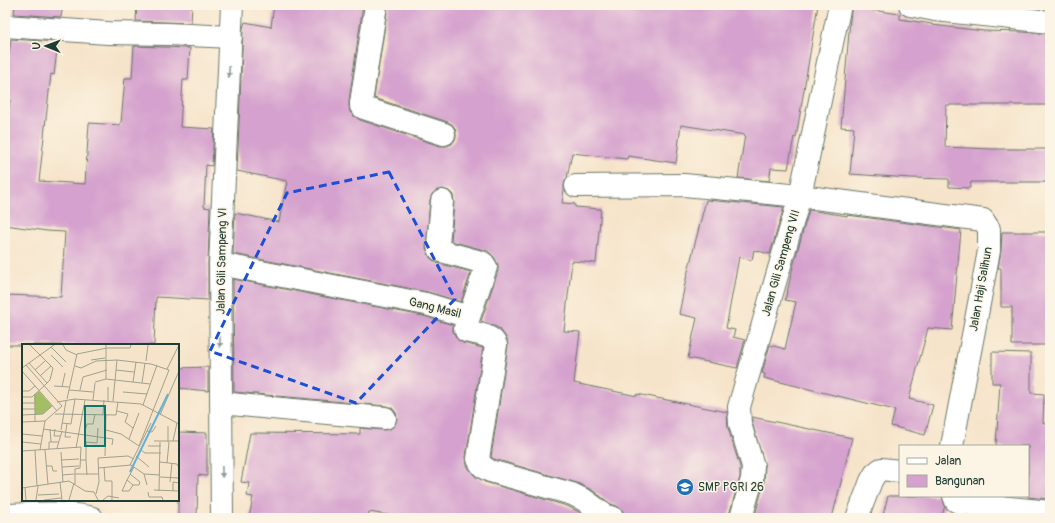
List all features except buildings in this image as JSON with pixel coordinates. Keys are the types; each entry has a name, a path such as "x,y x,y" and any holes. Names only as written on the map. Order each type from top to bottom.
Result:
{"street":[{"name":"Jalan Gili Sampeng VI","path":"222,518 220,264 232,5"},
{"path":"376,5 361,106 444,134"},
{"name":"Jalan Gili Sampeng VII","path":"741,518 752,478 753,466 740,424 739,408 800,196 840,5"},
{"path":"910,5 1050,22"},
{"path":"5,26 108,33 231,37"},
{"name":"Jalan Haji Salihun","path":"576,186 684,185 800,196 983,220 989,229 989,251 952,445"},
{"path":"442,201 438,245 439,249 441,251 481,262 486,267 469,316"},
{"name":"Gang Masil","path":"220,264 426,304 469,316 465,328 466,331 490,337 494,340 496,345 478,459 481,465 490,471 572,494 613,518"},
{"path":"221,402 385,418"},
{"path":"857,518 870,481 875,474 881,469 899,471"},
{"path":"954,497 956,501 961,504 1050,512"},
{"path":"5,515 63,514 92,518"}],"highlighted area":[{"path":"389,172 455,299 356,403 210,351 287,193"}],"place":[{"name":"SMP PGRI 26","path":"685,487"}]}
